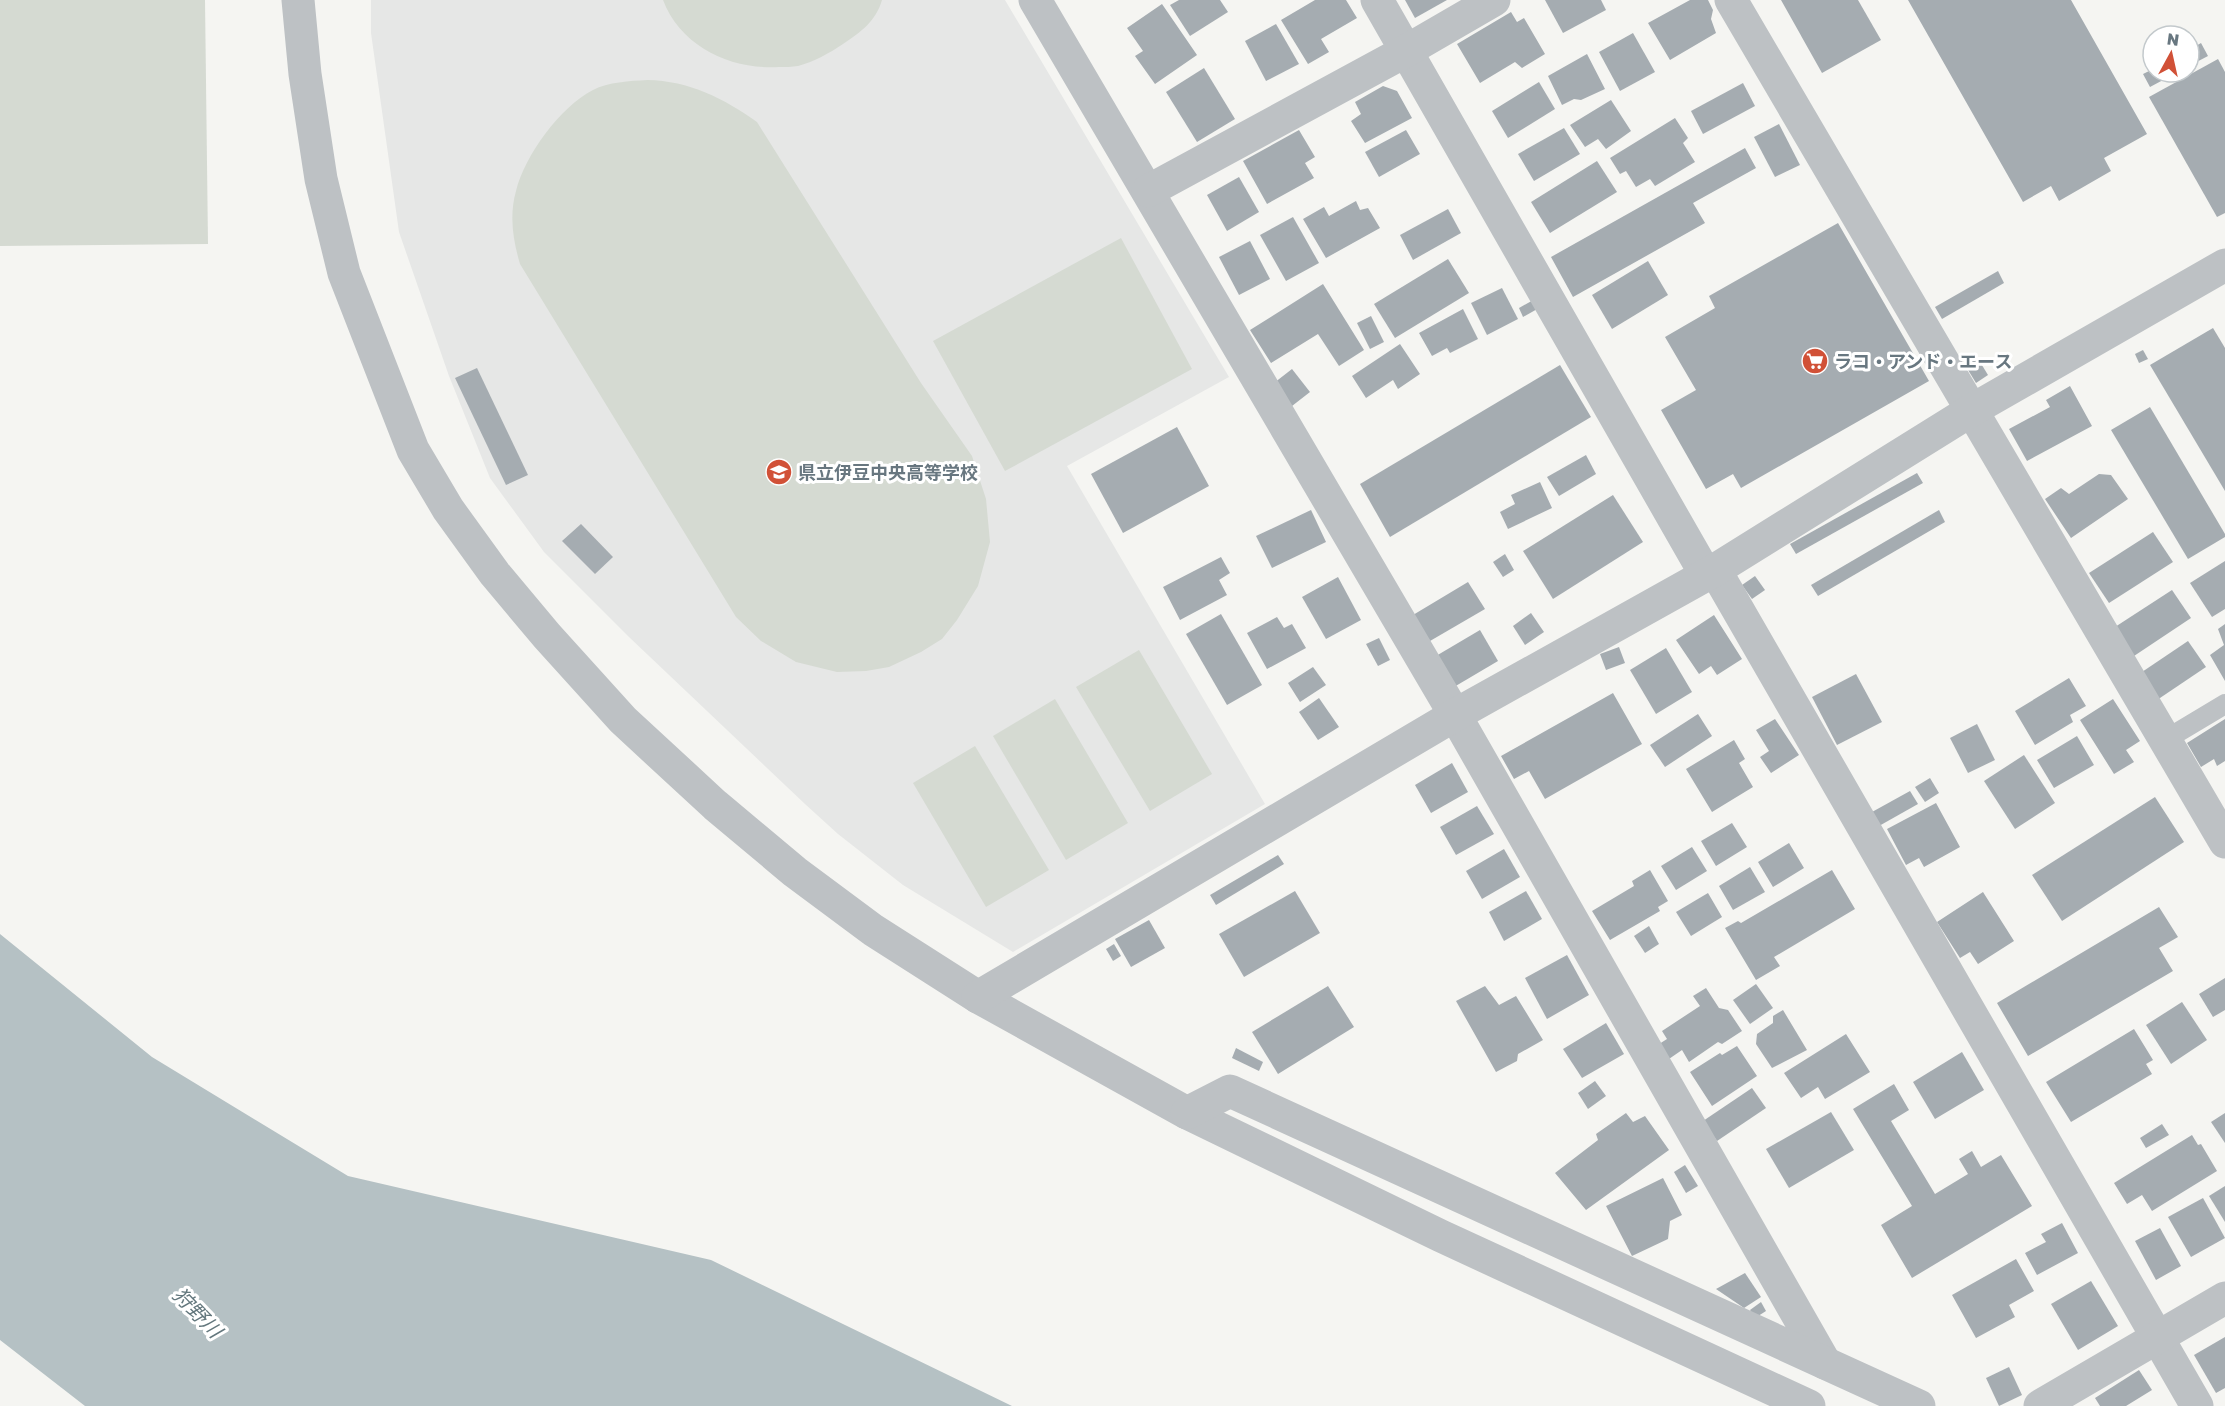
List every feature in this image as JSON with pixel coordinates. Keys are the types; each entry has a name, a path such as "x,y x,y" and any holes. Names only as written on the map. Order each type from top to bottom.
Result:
{"street":[{"path":"298,0 305,74 321,179 344,273 413,450 448,508 495,574 547,636 623,720 715,806 795,872 873,930 978,997 1187,1113 1452,1241 1809,1406"},
{"path":"1035,0 1455,715 1825,1364"},
{"path":"1377,0 2197,1406"},
{"path":"1148,191 1406,51 1494,0"},
{"path":"1731,0 2225,842"},
{"path":"978,997 1455,715 1710,573 1972,410 2225,265"},
{"path":"1187,1113 1230,1091 1919,1406"},
{"path":"2040,1406 2225,1298"}],"lane":[{"path":"2165,740 2225,704"}],"shaded area":[{"path":"0,0 205,0 208,244 0,246"},
{"name":"県立伊豆中央高等学校","path":"371,0 1005,0 1229,377 1067,466 1265,804 1013,952 903,885 838,834 629,637 544,552 490,478 449,376 399,232 371,33"},
{"path":"663,0 882,0 876,14 867,25 856,35 821,57 796,66 761,67 726,60 695,43 682,31"},
{"path":"647,80 692,87 732,105 757,122 921,383 972,456 986,499 990,542 978,586 942,639 889,667 837,672 796,662 761,641 736,617 520,264 513,228 514,200 527,162 546,133 568,108 593,90 626,81"},
{"path":"1121,238 1192,369 1005,471 933,341"},
{"path":"1139,650 1212,774 1150,811 1076,687"},
{"path":"1055,699 1128,823 1066,860 993,736"},
{"path":"975,746 1049,870 986,907 913,783"}],"water":[{"name":"狩野川","path":"0,934 152,1057 348,1176 711,1260 1012,1406 85,1406 0,1340"}],"building":[{"path":"1179,0 1220,0 1228,12 1190,36 1170,5"},
{"path":"1315,0 1346,0 1357,18 1321,39 1329,52 1308,64 1281,20"},
{"path":"1405,0 1447,0 1415,18"},
{"path":"1545,0 1601,0 1606,10 1563,33"},
{"path":"1690,0 1708,0 1713,10 1711,19 1716,33 1670,60 1648,23"},
{"path":"1781,0 1858,0 1881,40 1822,73"},
{"path":"1908,0 2071,0 2147,134 2104,158 2111,171 2059,201 2051,186 2023,202"},
{"path":"1162,4 1197,55 1155,84 1135,56 1143,51 1127,28"},
{"path":"1511,12 1517,22 1524,18 1545,54 1522,68 1515,62 1480,83 1457,44"},
{"path":"1276,24 1299,64 1266,81 1245,41"},
{"path":"1633,33 1655,72 1620,91 1599,52"},
{"path":"2201,43 2208,56 2201,60"},
{"path":"1587,54 1605,89 1581,100 1574,99 1562,105 1548,76"},
{"path":"2218,59 2225,72 2225,213 2217,217 2149,97 2173,84 2201,84 2201,68"},
{"path":"1204,68 1235,119 1197,142 1166,92"},
{"path":"1539,82 1555,109 1508,138 1492,111"},
{"path":"1743,83 1755,106 1703,134 1691,111"},
{"path":"1383,86 1397,91 1412,118 1365,143 1351,121 1361,114 1355,102"},
{"path":"1611,100 1631,131 1606,149 1598,139 1585,147 1570,125"},
{"path":"1675,118 1688,138 1683,143 1695,162 1655,186 1650,179 1636,187 1626,171 1620,174 1610,158"},
{"path":"1779,124 1800,165 1775,177 1754,137"},
{"path":"1564,128 1580,154 1534,181 1518,154"},
{"path":"1299,130 1315,157 1305,163 1314,178 1267,204 1243,161"},
{"path":"1406,130 1420,154 1379,177 1365,152"},
{"path":"1745,148 1756,168 1693,203 1705,223 1573,297 1551,257"},
{"path":"1597,161 1617,192 1550,233 1531,202"},
{"path":"1239,177 1259,212 1227,231 1207,195"},
{"path":"1356,201 1360,210 1368,208 1380,228 1326,258 1303,219 1324,207 1329,216"},
{"path":"1448,209 1461,233 1413,260 1400,235"},
{"path":"1293,217 1319,263 1286,281 1260,235"},
{"path":"1838,223 1929,381 1741,488 1733,474 1706,489 1661,410 1696,390 1665,337 1715,308 1709,296"},
{"path":"1250,241 1270,279 1239,295 1219,257"},
{"path":"1448,259 1469,293 1395,338 1374,304"},
{"path":"1648,261 1668,295 1612,329 1592,295"},
{"path":"1998,271 2004,283 1942,319 1935,307"},
{"path":"1323,284 1364,350 1339,366 1318,334 1271,363 1250,330"},
{"path":"1502,288 1518,319 1487,335 1471,303"},
{"path":"1535,299 1539,308 1523,317 1519,308"},
{"path":"1463,309 1478,339 1450,353 1447,348 1432,356 1419,333"},
{"path":"1371,316 1384,342 1370,349 1357,323"},
{"path":"2213,328 2225,348 2225,491 2150,365"},
{"path":"1400,344 1420,374 1398,389 1393,380 1366,398 1352,376"},
{"path":"2143,350 2148,359 2139,363 2135,354"},
{"path":"1977,357 1988,375 1976,383 1965,365"},
{"path":"1560,365 1591,417 1390,537 1360,484"},
{"path":"477,368 528,475 506,485 455,378"},
{"path":"1292,369 1310,392 1292,406 1274,383"},
{"path":"2070,386 2092,426 2027,461 2009,429 2050,407 2046,400"},
{"path":"2150,407 2225,534 2225,537 2188,559 2111,430"},
{"path":"1177,427 1209,486 1123,533 1091,474"},
{"path":"1586,455 1596,474 1559,496 1547,477"},
{"path":"1917,473 1923,483 1796,554 1790,544"},
{"path":"2099,474 2111,475 2128,499 2071,538 2045,499 2061,488 2069,494"},
{"path":"1540,482 1552,508 1508,529 1500,512 1515,504 1511,495"},
{"path":"1613,495 1643,542 1553,599 1523,551"},
{"path":"1311,510 1326,542 1272,568 1256,536"},
{"path":"1939,510 1945,522 1818,596 1811,585"},
{"path":"581,524 613,557 595,574 562,541"},
{"path":"2153,532 2173,562 2109,603 2089,573"},
{"path":"1505,554 1514,570 1503,577 1493,562"},
{"path":"1221,557 1230,573 1219,580 1227,595 1180,620 1163,587"},
{"path":"2225,561 2225,609 2212,617 2190,583"},
{"path":"1755,576 1765,590 1752,599 1742,585"},
{"path":"1338,577 1361,620 1326,639 1302,597"},
{"path":"1468,582 1485,609 1430,641 1413,615"},
{"path":"2172,590 2191,618 2134,656 2115,627"},
{"path":"1531,613 1544,632 1525,645 1513,626"},
{"path":"1221,614 1262,685 1227,705 1186,634"},
{"path":"1714,615 1742,659 1717,675 1711,666 1699,674 1676,640"},
{"path":"1277,617 1284,628 1292,624 1306,648 1267,669 1247,633"},
{"path":"2225,624 2225,681 2210,655 2224,645 2218,629"},
{"path":"1480,630 1498,661 1454,687 1436,656"},
{"path":"1379,638 1390,660 1378,666 1366,644"},
{"path":"2188,641 2206,667 2157,700 2139,674"},
{"path":"1619,647 1625,663 1606,670 1600,654"},
{"path":"1666,648 1692,692 1656,714 1630,670"},
{"path":"1313,667 1326,685 1300,702 1288,683"},
{"path":"1856,674 1882,722 1837,745 1812,697"},
{"path":"2069,678 2086,706 2070,715 2073,722 2035,745 2015,711"},
{"path":"1613,693 1642,744 1545,799 1529,771 1514,779 1501,756"},
{"path":"1319,698 1339,727 1318,740 1299,712"},
{"path":"2113,699 2140,741 2126,750 2134,762 2114,774 2080,720"},
{"path":"1698,714 1712,736 1665,767 1650,745"},
{"path":"1775,719 1799,755 1771,773 1760,757 1769,751 1756,730"},
{"path":"2225,719 2225,761 2217,766 2214,759 2201,767 2187,743"},
{"path":"1977,724 1995,760 1968,773 1950,738"},
{"path":"2077,736 2094,765 2054,788 2037,760"},
{"path":"1734,740 1745,759 1739,763 1753,787 1712,812 1686,769"},
{"path":"2024,755 2055,803 2015,829 1984,781"},
{"path":"1452,763 1468,792 1431,813 1415,785"},
{"path":"1930,778 1939,793 1925,802 1915,787"},
{"path":"1910,791 1918,804 1879,826 1872,812"},
{"path":"2155,797 2184,842 2062,921 2032,875"},
{"path":"1936,803 1960,847 1924,867 1919,858 1906,865 1887,829"},
{"path":"1477,806 1494,834 1456,855 1440,827"},
{"path":"1732,823 1747,847 1716,866 1701,841"},
{"path":"1789,843 1804,868 1773,887 1758,862"},
{"path":"1692,847 1707,871 1676,890 1661,866"},
{"path":"1504,849 1520,877 1482,899 1466,871"},
{"path":"1278,855 1284,864 1216,905 1210,895"},
{"path":"1750,867 1765,892 1733,910 1719,886"},
{"path":"1650,870 1668,901 1658,907 1660,911 1610,940 1592,911 1634,886 1632,881"},
{"path":"1832,870 1855,909 1774,957 1780,966 1756,980 1725,928 1738,921 1741,923"},
{"path":"1295,891 1320,933 1244,977 1219,934"},
{"path":"1526,891 1542,919 1504,941 1489,912"},
{"path":"1983,892 2014,941 1978,964 1970,952 1960,958 1937,922"},
{"path":"1708,893 1722,917 1691,936 1676,912"},
{"path":"2159,907 2178,937 2159,948 2173,971 2028,1056 1997,1003"},
{"path":"1149,920 1165,948 1131,967 1115,939"},
{"path":"1649,926 1659,944 1645,953 1634,936"},
{"path":"1114,944 1121,956 1113,961 1106,949"},
{"path":"1567,955 1589,995 1547,1019 1525,978"},
{"path":"2225,978 2225,1010 2213,1017 2199,994"},
{"path":"1756,984 1773,1008 1750,1024 1733,1000"},
{"path":"1328,986 1354,1027 1278,1074 1252,1032"},
{"path":"1485,986 1499,1005 1516,996 1543,1040 1518,1054 1517,1061 1496,1072 1456,1001"},
{"path":"1706,988 1719,1008 1728,1010 1742,1031 1722,1044 1718,1042 1689,1062 1682,1050 1666,1061 1656,1046 1667,1039 1662,1031 1700,1006 1693,996"},
{"path":"2182,1002 2207,1040 2171,1064 2146,1025"},
{"path":"1783,1010 1807,1050 1772,1068 1756,1044 1757,1034 1773,1023 1773,1016"},
{"path":"1606,1023 1624,1054 1582,1078 1563,1049"},
{"path":"2134,1029 2153,1060 2146,1064 2152,1074 2071,1122 2046,1082"},
{"path":"1846,1034 1870,1072 1825,1099 1818,1087 1801,1098 1784,1073"},
{"path":"1737,1046 1757,1076 1712,1106 1690,1072 1720,1053 1722,1055"},
{"path":"1236,1048 1263,1062 1259,1071 1232,1058"},
{"path":"1962,1052 1984,1090 1935,1119 1913,1082"},
{"path":"1595,1081 1606,1096 1588,1109 1578,1093"},
{"path":"1894,1084 1909,1110 1891,1121 1935,1194 1968,1174 1959,1159 1972,1151 1981,1167 2001,1155 2032,1206 1912,1278 1881,1225 1912,1206 1853,1109"},
{"path":"1752,1088 1766,1108 1717,1141 1703,1121"},
{"path":"1831,1112 1854,1150 1789,1188 1766,1149"},
{"path":"1626,1113 1633,1122 1645,1116 1669,1150 1586,1210 1555,1173 1598,1140 1596,1134"},
{"path":"2225,1113 2225,1143 2211,1122"},
{"path":"2162,1124 2169,1135 2146,1148 2140,1138"},
{"path":"2192,1135 2198,1145 2201,1144 2217,1171 2152,1211 2142,1195 2127,1204 2114,1183"},
{"path":"1685,1165 1698,1186 1686,1193 1674,1172"},
{"path":"1663,1178 1682,1215 1670,1221 1668,1239 1632,1256 1606,1206"},
{"path":"2225,1186 2225,1222 2209,1196"},
{"path":"2203,1198 2225,1238 2191,1257 2168,1217"},
{"path":"2062,1223 2078,1253 2037,1275 2025,1253 2046,1242 2041,1234"},
{"path":"2160,1228 2181,1266 2156,1280 2135,1241"},
{"path":"2016,1259 2034,1291 2009,1305 2015,1317 1976,1338 1952,1295"},
{"path":"1745,1273 1761,1297 1744,1308 1716,1289"},
{"path":"2091,1281 2118,1326 2078,1350 2051,1304"},
{"path":"1761,1302 1766,1311 1755,1318 1750,1310"},
{"path":"2225,1337 2225,1388 2216,1393 2194,1355"},
{"path":"2009,1367 2022,1395 1999,1406 1986,1378"},
{"path":"2139,1370 2152,1390 2126,1406 2100,1406 2095,1398"}],"place":[{"name":"ラコ・アンド・エース","path":"1815,361"},
{"name":"県立伊豆中央高等学校","path":"779,472"}]}
